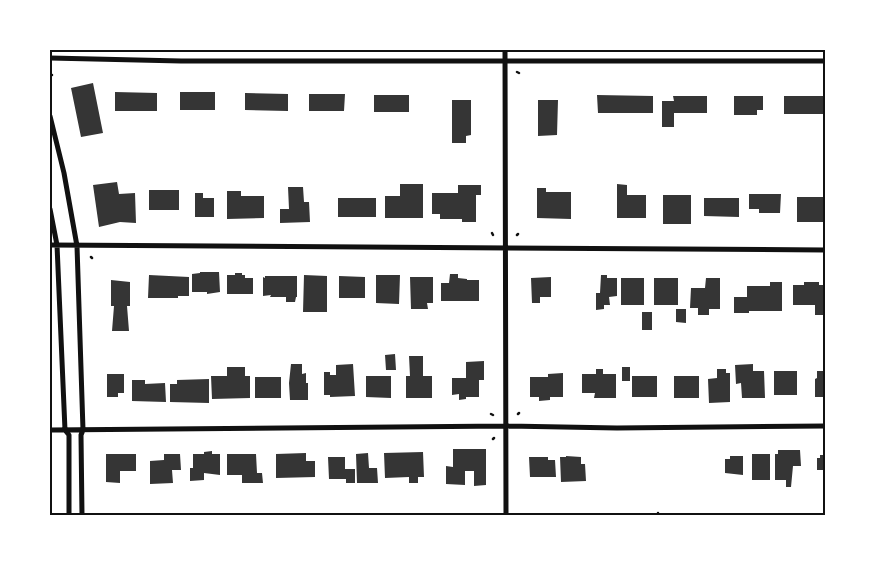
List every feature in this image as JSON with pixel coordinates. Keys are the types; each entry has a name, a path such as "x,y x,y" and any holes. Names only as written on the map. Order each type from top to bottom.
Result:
{"street":[{"path":"505,50 506,515"},
{"path":"50,58 181,61 825,61"},
{"path":"50,116 64,173 77,246 83,430 81,435 82,515"},
{"path":"50,209 57,245 65,430 69,435 69,515"},
{"path":"50,245 825,250"},
{"path":"50,430 506,426 617,428 825,426"}],"building":[{"path":"93,83 103,133 81,137 71,88"},
{"path":"115,92 157,93 157,111 115,111"},
{"path":"180,92 215,92 215,110 180,110"},
{"path":"245,93 288,94 288,111 245,110"},
{"path":"309,94 345,94 344,111 309,111"},
{"path":"374,95 409,95 409,112 374,112"},
{"path":"597,95 653,96 653,113 598,113"},
{"path":"673,96 707,96 707,113 674,113 674,127 662,127 662,101 674,101"},
{"path":"734,96 763,96 763,110 757,110 757,115 734,115"},
{"path":"784,96 825,96 825,114 784,114"},
{"path":"452,100 471,100 471,135 466,136 466,143 452,143"},
{"path":"538,100 558,100 557,135 538,136"},
{"path":"117,182 119,194 135,193 136,223 120,222 99,227 93,185"},
{"path":"400,184 423,184 423,218 385,218 385,196 400,196"},
{"path":"617,184 627,185 627,195 646,195 646,218 617,218"},
{"path":"458,185 481,185 481,195 476,195 476,222 462,222 462,219 440,219 440,214 432,214 432,193 458,193"},
{"path":"288,187 303,187 304,202 309,202 310,222 280,223 280,209 289,209"},
{"path":"537,188 546,188 546,192 571,192 571,219 537,218"},
{"path":"149,190 179,190 179,210 149,210"},
{"path":"227,191 241,191 241,196 264,196 264,218 227,219"},
{"path":"195,193 203,193 203,198 214,198 214,217 195,217"},
{"path":"749,194 781,194 780,213 759,213 759,209 749,209"},
{"path":"663,195 691,195 691,224 663,224"},
{"path":"797,197 825,197 825,222 797,222"},
{"path":"338,198 376,198 376,217 338,217"},
{"path":"704,198 739,198 739,217 704,216"},
{"path":"219,272 220,292 207,294 207,292 192,292 192,274"},
{"path":"235,273 242,273 242,275 245,275 245,278 253,278 253,294 227,294 227,275 235,275"},
{"path":"450,274 458,274 458,278 467,280 479,280 479,301 441,301 441,283 449,283"},
{"path":"149,275 189,277 189,296 148,298"},
{"path":"304,275 327,276 327,312 303,312"},
{"path":"376,275 400,275 399,304 376,303"},
{"path":"601,275 607,275 607,278 617,278 617,296 609,297 610,305 604,305 604,309 596,310 596,293 600,293"},
{"path":"265,276 297,276 297,297 295,302 286,302 286,297 263,296 263,277 265,278"},
{"path":"339,276 365,277 365,298 339,298"},
{"path":"410,277 433,277 433,303 427,303 428,309 411,309"},
{"path":"551,277 551,297 540,297 540,303 532,303 531,278"},
{"path":"621,278 644,278 644,305 621,305"},
{"path":"654,278 678,278 678,305 654,305"},
{"path":"706,278 720,278 720,309 709,309 709,315 698,315 698,308 690,308 691,288 705,288"},
{"path":"111,280 130,282 130,306 127,306 129,331 112,331 114,306 111,306"},
{"path":"770,282 782,282 782,311 734,313 734,297 747,297 747,286 770,286"},
{"path":"804,282 819,282 819,285 825,285 825,315 815,315 815,305 793,305 793,285 804,285"},
{"path":"676,309 686,309 686,323 676,322"},
{"path":"642,312 652,312 652,330 642,330"},
{"path":"395,354 396,370 386,370 385,355"},
{"path":"409,356 423,356 423,376 432,376 432,398 406,398 406,376 410,376"},
{"path":"484,361 484,380 479,380 479,397 466,397 466,399 459,400 459,394 452,395 452,378 466,378 466,362"},
{"path":"291,364 302,364 302,374 306,373 306,383 308,383 308,400 290,400"},
{"path":"353,364 355,396 330,397 330,395 324,395 324,372 336,375 336,365"},
{"path":"753,364 753,371 764,371 765,398 742,398 741,383 736,384 735,365"},
{"path":"227,367 245,367 245,376 250,376 250,398 212,399 211,376 227,376"},
{"path":"622,367 630,367 630,381 622,381"},
{"path":"596,369 603,369 603,374 616,374 616,398 594,398 595,393 582,393 582,374 596,374"},
{"path":"717,369 726,369 726,373 730,373 730,402 709,403 708,379 717,378"},
{"path":"774,371 797,371 797,395 774,395"},
{"path":"817,371 825,371 825,397 815,397"},
{"path":"563,373 563,397 550,397 550,400 539,401 539,397 530,397 530,377 548,377 548,374"},
{"path":"107,374 124,374 124,393 118,393 118,397 107,397"},
{"path":"366,376 391,376 391,398 366,397"},
{"path":"632,376 657,376 657,397 632,397"},
{"path":"674,376 699,376 699,398 674,398"},
{"path":"255,377 281,377 281,398 255,398"},
{"path":"209,379 209,403 170,402 170,384 177,384 177,380"},
{"path":"132,380 145,380 145,384 165,383 166,402 132,401"},
{"path":"453,449 486,449 486,485 474,486 474,471 465,471 465,485 446,484 446,466 453,467"},
{"path":"778,450 800,450 801,466 793,466 791,487 786,487 786,480 775,480 775,454 778,454"},
{"path":"212,451 212,454 220,454 220,475 204,473 204,480 190,481 190,468 193,468 193,454 204,454 204,452"},
{"path":"423,452 424,477 418,477 418,483 409,483 409,477 385,478 384,453"},
{"path":"306,453 306,461 315,461 315,477 276,478 276,454"},
{"path":"368,453 369,468 377,468 378,483 357,483 356,454"},
{"path":"106,454 136,454 136,471 120,471 120,483 106,482"},
{"path":"164,454 180,454 181,470 172,470 173,483 150,484 150,461 164,460"},
{"path":"227,454 256,454 257,473 262,473 263,483 242,483 242,475 227,475"},
{"path":"752,454 770,454 770,480 752,480"},
{"path":"820,455 825,455 825,470 817,470 817,458 820,458"},
{"path":"730,456 743,456 743,475 725,473 725,459 730,459"},
{"path":"328,457 345,457 345,469 355,469 355,483 346,483 346,479 329,479"},
{"path":"529,457 548,457 548,460 555,460 556,477 530,477"},
{"path":"560,457 581,457 581,464 585,464 586,481 561,482"}]}
